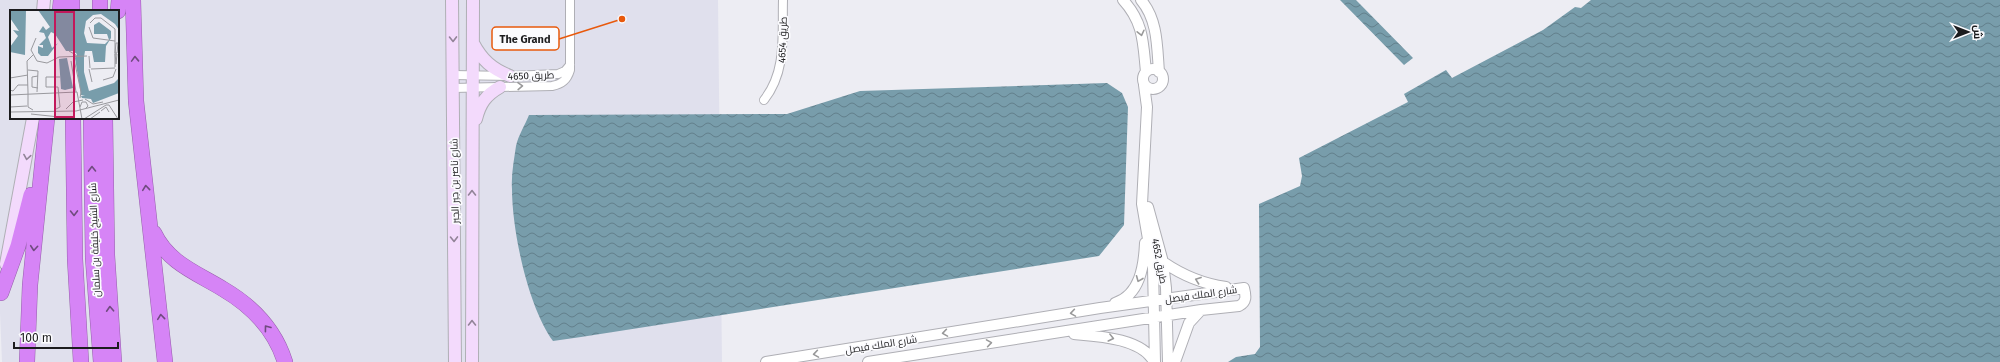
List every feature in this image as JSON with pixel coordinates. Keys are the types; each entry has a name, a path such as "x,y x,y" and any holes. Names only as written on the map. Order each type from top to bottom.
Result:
{"highway":[{"path":"118,10 119,0"},
{"path":"133,0 136,101 165,362"},
{"path":"27,362 30,285 42,154 47,119"},
{"name":"شارع الشيخ خليفة بن سلمان","path":"73,119 75,259 81,362"},
{"name":"شارع الشيخ خليفة بن سلمان","path":"91,119 93,258 101,362"},
{"path":"106,121 107,255 114,362"},
{"path":"0,295 18,246 42,154"},
{"path":"150,218 153,232 165,251 176,262 231,294 254,313 273,335 285,362"}],"main road":[{"path":"43,10 44,0"},
{"name":"شارع ناصر بن جبر الجبر","path":"452,0 455,361"},
{"name":"شارع ناصر بن جبر الجبر","path":"472,362 473,0"},
{"path":"473,42 479,54 487,64 497,71 510,76"},
{"path":"472,131 482,101 490,93 500,87"},
{"path":"0,295 25,170 33,119"}],"street":[{"path":"570,0 570,65"},
{"name":"طريق 4654","path":"764,100 774,87 781,65 783,0"},
{"path":"1123,0 1138,20 1142,35 1146,72 1143,76 1147,107"},
{"path":"1141,0 1147,7 1153,20 1159,72 1162,76 1162,82 1159,87 1154,89 1148,88 1144,85"},
{"name":"طريق 4650","path":"453,75 500,87 557,85 566,79 570,70 570,65"},
{"name":"طريق 4650","path":"453,88 473,81 510,76 558,74 565,71 570,65"},
{"path":"1146,72 1154,70 1159,72"},
{"path":"1147,107 1154,89"},
{"name":"طريق 4652","path":"1147,107 1142,204 1153,268 1154,362"},
{"name":"طريق 4652","path":"1143,186 1163,262 1168,362"},
{"path":"1100,308 1121,302 1130,295 1139,282 1143,267 1145,227"},
{"path":"1163,262 1198,280 1236,289"},
{"name":"شارع الملك فيصل","path":"766,362 1100,308 1236,289 1244,288 1246,298 1243,304 868,362"},
{"path":"1175,362 1187,326 1200,310"},
{"path":"1060,332 1104,337 1122,341 1144,351 1151,356 1154,362"}],"shaded area":[{"path":"0,0 718,0 722,362 2,362 0,313"}],"water":[{"path":"1340,0 1356,0 1413,58 1404,65"},
{"path":"1591,0 2000,0 2000,362 1228,362 1236,357 1255,354 1260,347 1259,204 1300,186 1302,176 1299,158 1408,102 1404,94 1446,70 1452,78 1543,30 1575,7 1581,8"},
{"path":"1107,83 1122,93 1128,107 1124,225 1099,256 553,341 536,309 518,247 512,184 516,146 529,115 787,114 860,91"}],"place":[{"name":"The Grand","path":"622,19"}]}
